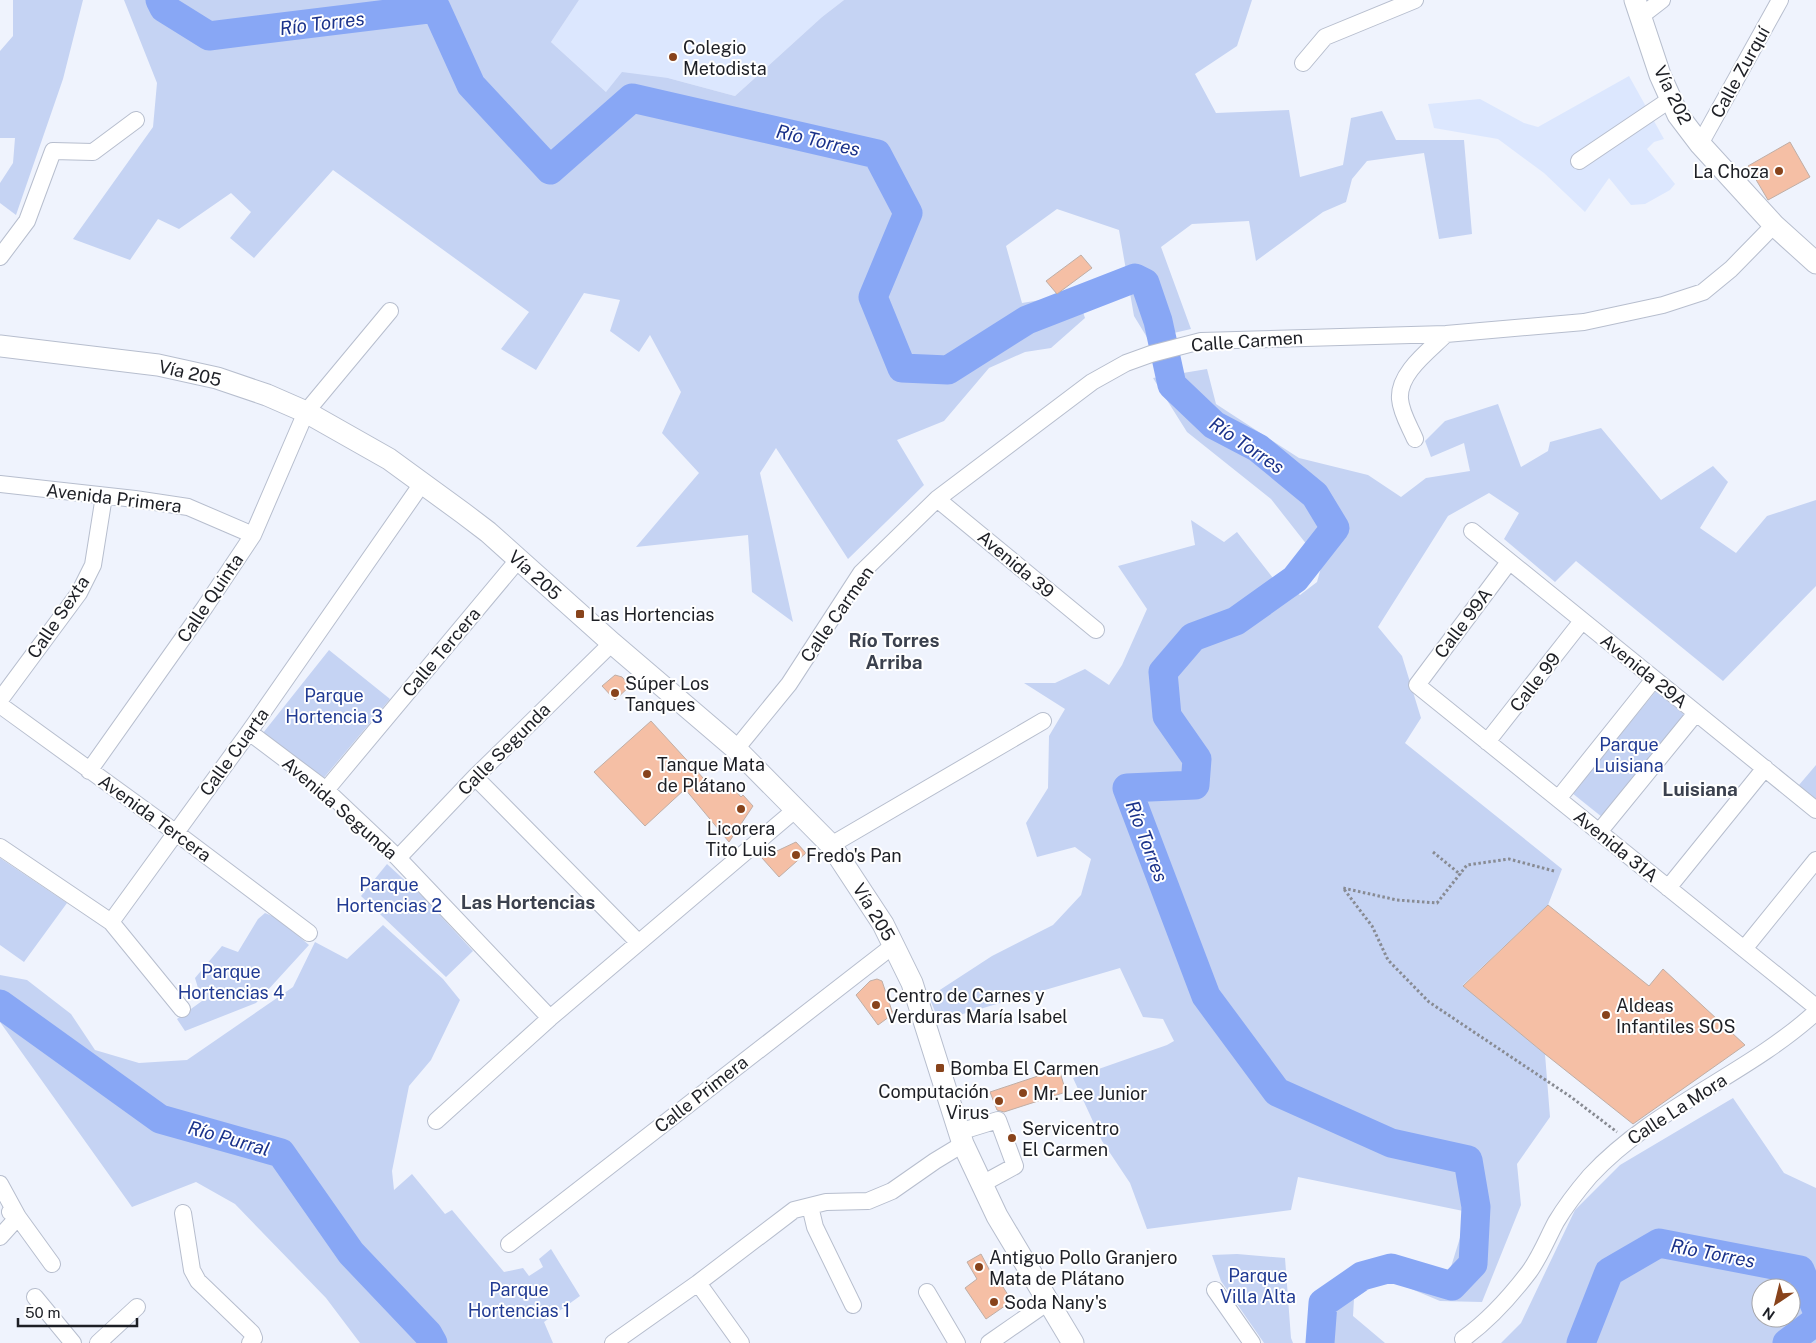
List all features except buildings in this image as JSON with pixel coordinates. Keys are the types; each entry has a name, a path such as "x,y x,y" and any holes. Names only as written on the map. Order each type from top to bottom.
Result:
{"main road":[{"name":"Vía 202","path":"1637,8 1660,74 1678,115 1700,144 1774,226 1816,264"},
{"name":"Vía 205","path":"0,346 158,365 217,378 267,395 306,412 389,459 423,482 488,532 612,643 736,749 831,845 884,924 912,983 961,1138 997,1216 1073,1343"}],"street":[{"path":"1303,63 1325,36 1416,0"},
{"path":"1637,8 1662,0"},
{"name":"Calle Zurquí","path":"1700,144 1780,0"},
{"path":"1579,161 1671,99"},
{"path":"0,257 27,221 53,150 93,152 136,120"},
{"name":"Calle Carmen","path":"736,749 789,684 860,573 937,498 1092,382 1126,363 1190,343 1211,340 1446,334 1584,322 1663,305 1703,292 1731,269 1774,226"},
{"name":"Calle Quinta","path":"89,770 205,607 253,535 306,412 390,311"},
{"path":"1415,439 1402,409 1400,398 1402,385 1416,364 1446,334"},
{"name":"Calle Cuarta","path":"111,922 249,732 423,482"},
{"name":"Avenida Primera","path":"0,484 135,499 188,508 253,535"},
{"name":"Calle Sexta","path":"0,700 82,586 92,565 104,496"},
{"name":"Avenida 39","path":"937,498 1096,630"},
{"name":"Avenida 29A","path":"1472,531 1816,810"},
{"name":"Calle Tercera","path":"326,790 518,560"},
{"name":"Calle 99A","path":"1417,685 1509,562"},
{"name":"Calle 99","path":"1488,742 1582,620"},
{"name":"Calle Segunda","path":"398,858 475,777 612,643"},
{"path":"1558,799 1654,679"},
{"name":"Avenida 31A","path":"1417,685 1816,1007"},
{"name":"Avenida Tercera","path":"0,705 309,932"},
{"path":"1599,832 1696,713"},
{"path":"831,845 1044,721"},
{"name":"Avenida Segunda","path":"249,732 326,790 398,858 550,1018"},
{"path":"1668,888 1765,768"},
{"path":"475,777 638,942"},
{"path":"436,1121 550,1018 795,810"},
{"path":"0,847 111,922 182,1009"},
{"path":"1744,949 1816,860"},
{"name":"Calle Primera","path":"509,1244 894,945"},
{"name":"Calle La Mora","path":"1463,1339 1482,1325 1529,1271 1556,1222 1589,1177 1628,1140 1661,1116 1795,1032 1816,1012"},
{"path":"614,1343 698,1283 794,1210 826,1202 868,1201 892,1191 935,1161 961,1138 998,1120 1015,1166 982,1184"},
{"path":"0,1184 18,1217 52,1264"},
{"path":"0,1206 18,1217"},
{"path":"810,1206 815,1227 853,1305"},
{"path":"183,1213 192,1270 198,1282 252,1334 254,1338 250,1343"},
{"path":"0,1237 18,1217"},
{"path":"698,1283 741,1343"},
{"path":"1215,1290 1252,1343"},
{"path":"927,1292 957,1343"},
{"path":"35,1297 73,1343"},
{"path":"989,1343 1048,1302"},
{"path":"98,1343 137,1307"}],"path":[{"path":"1433,852 1460,875"},
{"path":"1554,872 1509,858 1467,865 1438,903 1397,900 1343,888 1372,926 1388,960 1429,1002 1571,1097 1628,1140"}],"shaded area":[{"name":"Colegio Metodista","path":"579,0 844,0 822,17 735,96 668,78 606,92 551,42"},
{"path":"1629,76 1664,139 1654,142 1647,149 1675,184 1670,190 1645,204 1631,205 1609,178 1585,212 1544,173 1498,139 1434,128 1428,104 1480,99 1524,123 1538,127"}],"green space":[{"path":"13,0 83,0 63,79 16,215 0,203 0,183 13,163 15,138 0,138 0,51 13,36"},
{"path":"124,0 579,0 551,42 606,92 622,72 668,78 735,96 822,17 844,0 1252,0 1237,46 1195,74 1216,113 1289,110 1300,177 1343,165 1351,118 1382,111 1396,140 1464,140 1472,234 1439,239 1424,153 1367,161 1352,179 1346,202 1323,212 1256,261 1249,221 1192,224 1161,247 1191,329 1148,339 1134,316 1119,230 1057,209 1006,246 1022,303 1077,294 1085,318 1051,348 1025,352 989,368 944,421 897,440 924,485 848,559 776,448 760,473 793,622 752,592 748,535 636,547 699,473 662,433 681,392 650,335 639,352 610,331 620,300 584,293 536,370 501,349 529,312 333,170 254,258 230,238 251,212 231,193 179,229 158,219 130,260 73,239 153,127 157,83"},
{"path":"1207,369 1216,404 1299,458 1368,475 1401,497 1426,478 1470,471 1464,443 1431,457 1425,441 1445,421 1498,404 1521,467 1548,451 1550,442 1601,428 1661,500 1713,466 1728,482 1700,528 1736,553 1767,516 1816,500 1816,586 1723,681 1576,561 1555,582 1504,539 1519,513 1489,493 1448,516 1378,627 1402,656 1421,718 1405,743 1562,869 1548,905 1463,985 1545,1054 1550,1117 1517,1164 1521,1205 1482,1302 1440,1301 1385,1278 1354,1299 1353,1316 1385,1343 1311,1343 1317,1303 1358,1268 1394,1261 1440,1277 1450,1270 1468,1212 1298,1177 1291,1210 1147,1229 1130,1183 1102,1141 1073,1078 1174,1041 1163,1019 1143,1017 1120,968 939,1021 929,997 992,956 1053,925 1081,895 1091,859 1075,847 1037,857 1026,823 1048,788 1049,736 1065,709 1024,683 1055,683 1085,669 1109,685 1122,665 1147,609 1118,566 1195,545 1191,520 1224,542 1237,532 1273,578 1300,595 1317,582 1322,564 1271,499 1187,432 1153,378"},
{"name":"Parque Hortencia 3","path":"329,650 390,699 322,780 263,733"},
{"name":"Parque Luisiana","path":"1656,691 1686,716 1602,817 1572,793"},
{"path":"1816,765 1816,800 1799,785"},
{"path":"0,858 67,903 24,962 0,945"},
{"name":"Parque Hortencias 2","path":"387,864 424,898 473,951 446,977 361,896"},
{"name":"Parque Hortencias 4","path":"265,913 277,918 309,945 256,1003 185,1031 177,1019 202,1001 195,978 222,946 238,952 258,919"},
{"name":"Parque Hortencias 1","path":"383,925 443,979 460,1000 431,1060 409,1086 392,1171 394,1190 412,1174 445,1214 452,1210 504,1272 523,1268 529,1276 543,1267 539,1259 551,1249 580,1296 544,1322 553,1343 360,1343 326,1298 235,1204 196,1182 132,1207 0,1022 0,975 27,980 71,1014 95,1050 139,1063 187,1060 293,987 315,942 347,959"},
{"path":"1733,1098 1784,1173 1816,1188 1816,1343 1501,1343 1521,1323 1575,1210 1620,1165"},
{"name":"Parque Villa Alta","path":"1237,1254 1285,1258 1291,1338 1293,1343 1264,1343 1221,1281 1212,1255"}],"waterway":[{"name":"Río Torres","path":"160,0 164,8 209,36 436,8 471,85 550,170 632,98 877,154 908,213 873,297 902,368 948,370 1027,320 1135,278 1145,283 1158,321 1172,385 1214,425 1258,448 1315,495 1335,528 1295,579 1236,621 1193,637 1163,672 1167,716 1197,759 1195,785 1127,788 1206,996 1277,1092 1391,1143 1468,1160 1476,1207 1473,1264 1452,1286 1391,1268 1362,1276 1323,1303 1320,1343"},
{"name":"Río Purral","path":"0,1004 160,1119 281,1153 351,1253 428,1334 433,1343"},
{"name":"Río Torres","path":"1581,1343 1609,1272 1659,1243 1800,1270 1816,1308"},
{"name":"Río Torres","path":"1787,1343 1816,1321"}],"place":[{"name":"Colegio Metodista","path":"673,57"},
{"name":"La Choza","path":"1779,171"},
{"name":"Las Hortencias","path":"580,614"},
{"name":"Súper Los Tanques","path":"615,693"},
{"name":"Tanque Mata de Plátano","path":"647,774"},
{"name":"Licorera Tito Luis","path":"741,809"},
{"name":"Fredo's Pan","path":"796,855"},
{"name":"Centro de Carnes y Verduras María Isabel","path":"876,1005"},
{"name":"Aldeas Infantiles SOS","path":"1606,1015"},
{"name":"Bomba El Carmen","path":"940,1068"},
{"name":"Mr. Lee Junior","path":"1023,1093"},
{"name":"Computación Virus","path":"999,1101"},
{"name":"Servicentro El Carmen","path":"1012,1138"},
{"name":"Antiguo Pollo Granjero Mata de Plátano","path":"979,1267"},
{"name":"Soda Nany's","path":"994,1302"}],"district":[{"name":"Río Torres Arriba","path":"894,651"},
{"name":"Luisiana","path":"1700,789"},
{"name":"Las Hortencias","path":"528,902"}]}
